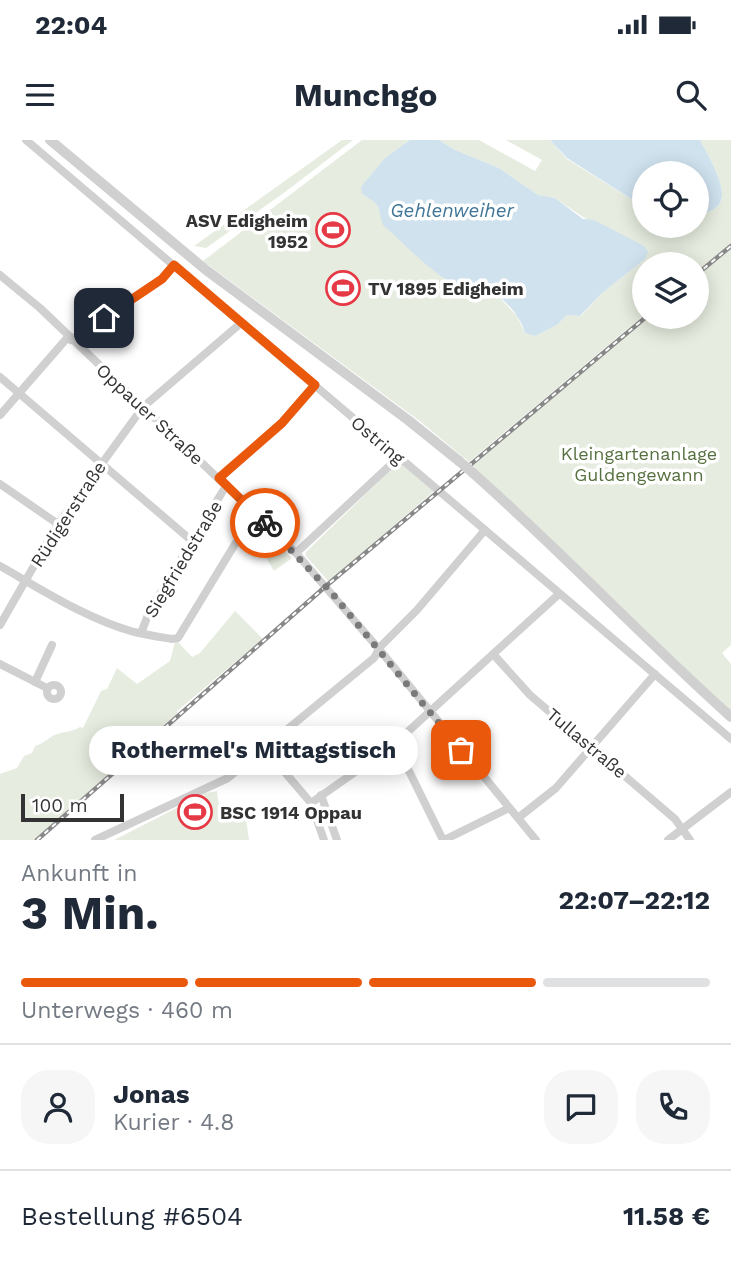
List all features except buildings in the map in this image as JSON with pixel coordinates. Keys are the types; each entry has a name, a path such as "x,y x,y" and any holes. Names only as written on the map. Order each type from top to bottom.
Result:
{"street":[{"name":"Ostring","path":"26,140 731,739"},
{"name":"Ostring","path":"50,140 206,270 408,420 458,461 573,565 667,659 731,717"},
{"path":"0,415 69,338 162,279 174,265"},
{"name":"Oppauer Straße","path":"0,275 23,292 296,553 536,840"},
{"name":"Rüdigerstraße","path":"0,625 58,524 143,407 241,323"},
{"path":"0,377 192,541"},
{"path":"219,478 282,423 315,385"},
{"path":"296,553 399,457"},
{"path":"0,484 58,524"},
{"name":"Siegfriedstraße","path":"141,634 150,610 226,486"},
{"path":"95,840 228,778 265,749 374,658 379,649 485,530"},
{"path":"0,566 90,613 141,634 172,639 178,638 243,535"},
{"path":"311,803 392,746 559,594"},
{"path":"34,682 52,645"},
{"name":"Tullastraße","path":"493,654 530,695 667,811 690,840"},
{"path":"0,664 47,688"},
{"path":"518,818 548,796 593,748 655,674"},
{"path":"392,746 409,771 443,840 509,808"},
{"path":"265,749 311,803 324,840"},
{"path":"668,840 731,792"},
{"path":"321,795 337,840"}],"green space":[{"path":"342,140 353,140 206,248 194,246"},
{"path":"362,140 410,140 385,158 362,194 377,204 384,225 461,289 481,288 499,297 517,316 525,333 535,336 557,325 567,315 581,316 601,294 632,269 632,325 469,462 421,422 203,261"},
{"path":"439,140 479,140 535,171 542,160 506,140 550,140 567,159 632,200 632,238 709,238 709,212 720,203 722,190 700,140 731,140 731,244 709,262 709,252 635,252 555,198 538,195 499,168 455,150"},
{"name":"Kleingartenanlage Guldengewann","path":"731,249 731,645 722,653 731,664 731,712 472,465 634,329 709,329 709,267"},
{"path":"399,462 434,491 329,582 305,555 306,552"},
{"path":"250,518 292,558 274,571 246,524"},
{"path":"235,611 263,639 177,711 178,713 34,840 0,840 0,774 17,768 24,756 32,753 35,746 51,737 83,728 101,691 107,689 117,668 137,684 170,661 177,641 192,657 200,653"},
{"name":"BSC 1914 Oppau","path":"217,791 221,822 246,819 249,840 114,840 206,793"}],"water":[{"name":"Gehlenweiher","path":"410,140 439,140 455,150 499,168 538,195 555,198 583,219 594,220 644,246 648,252 632,252 632,269 601,294 580,316 567,315 557,325 535,336 525,333 514,311 502,299 487,290 459,287 449,281 429,267 383,225 376,204 362,194 361,187 385,158"},
{"path":"550,140 700,140 712,162 722,197 720,203 709,212 709,161 632,161 632,199 567,158"}],"railway":[{"path":"709,264 731,246"},
{"path":"37,840 326,586 632,329"}],"way so far":[{"path":"265,523 331,592 461,750"}],"place":[{"name":"ASV Edigheim 1952","path":"333,230"},
{"name":"TV 1895 Edigheim","path":"343,288"},
{"name":"Rothermel's Mittagstisch","path":"461,750"},
{"name":"BSC 1914 Oppau","path":"195,812"}],"route":[{"path":"104,318 162,279 174,265 315,385 282,423 219,478 265,523"}]}
